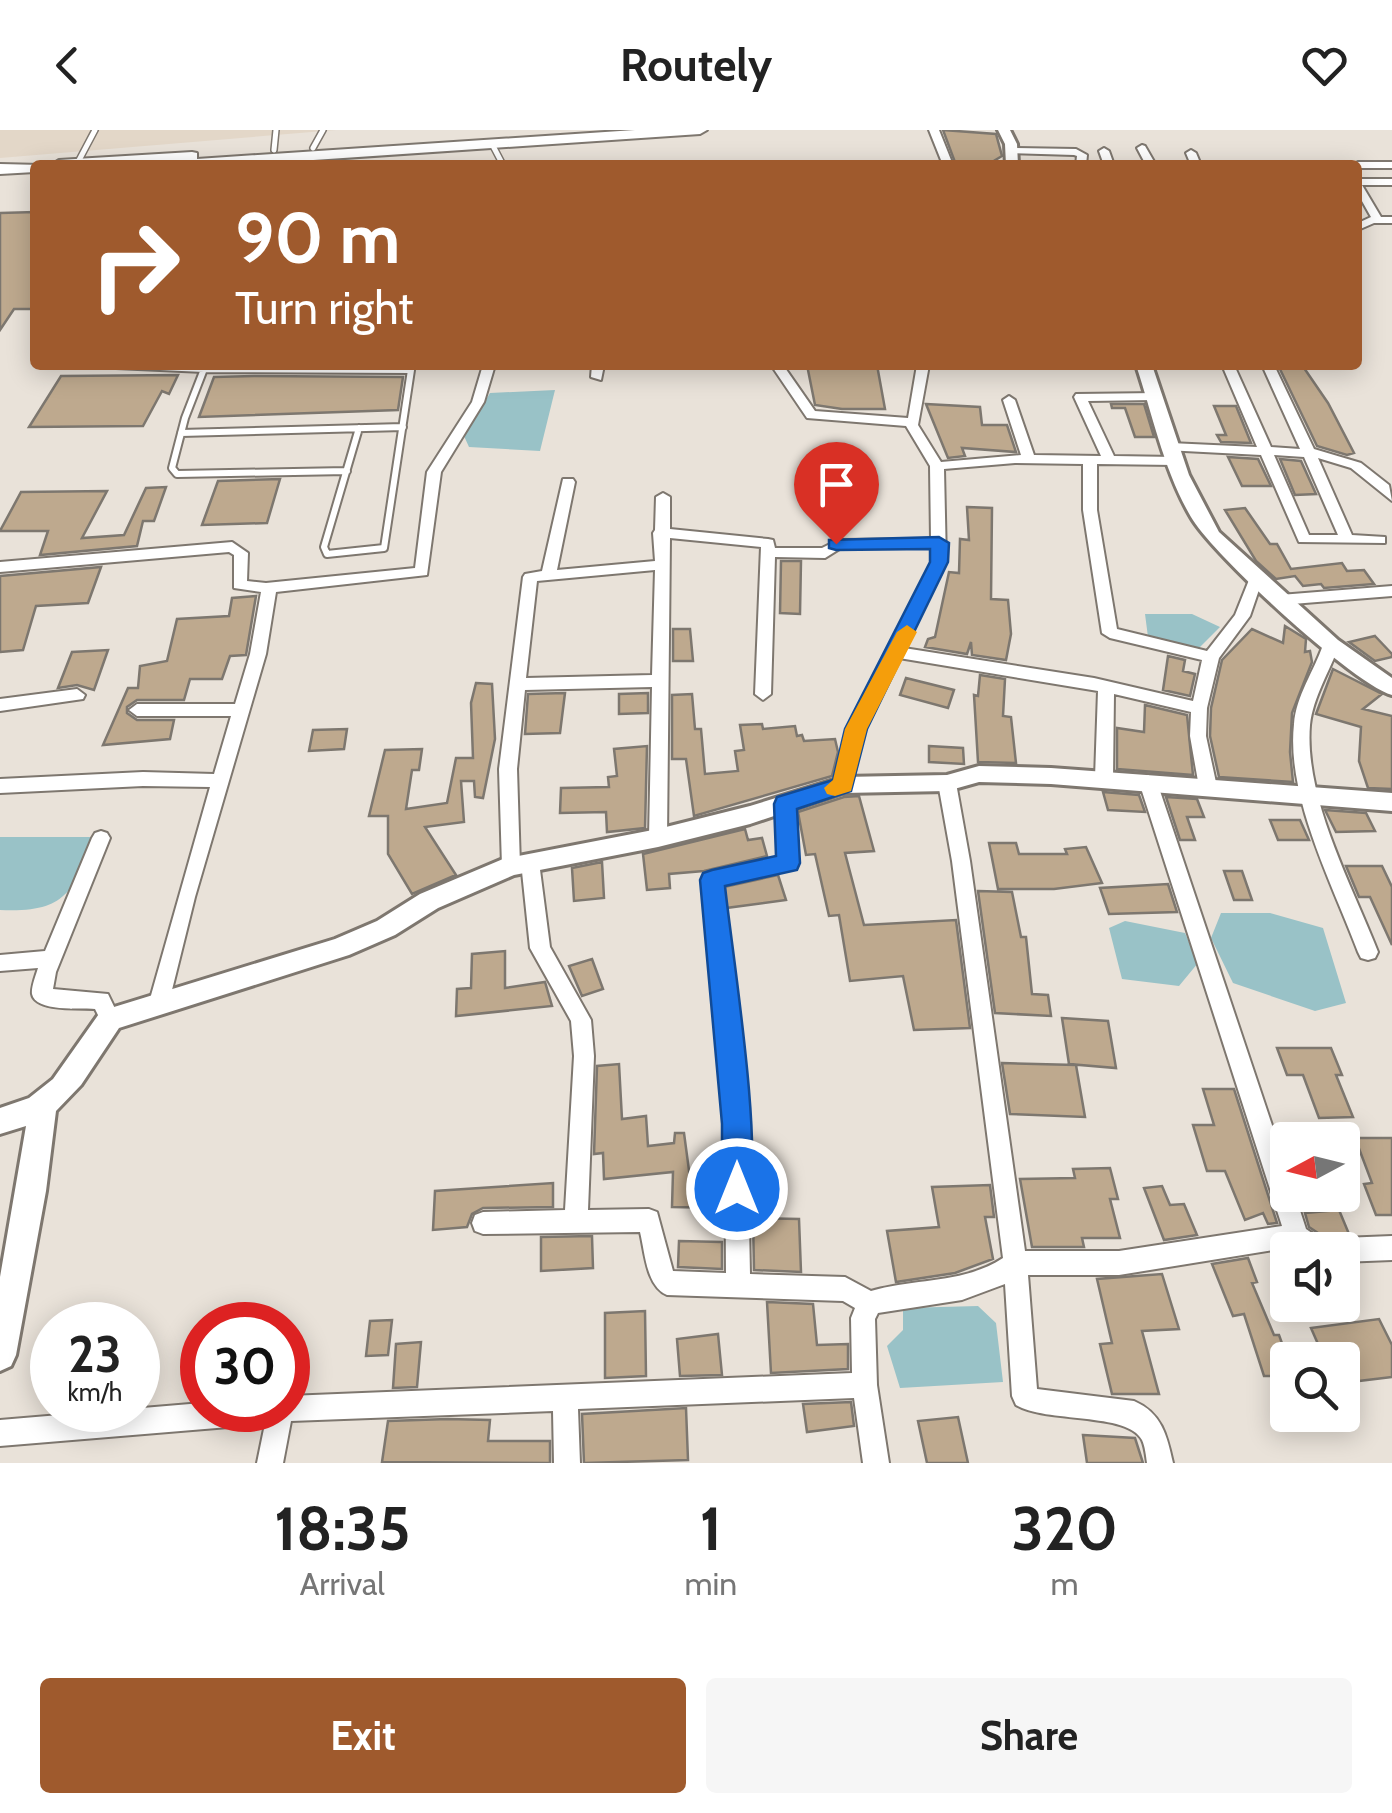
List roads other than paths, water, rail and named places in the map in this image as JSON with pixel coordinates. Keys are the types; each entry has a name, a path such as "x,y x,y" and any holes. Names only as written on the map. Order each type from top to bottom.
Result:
{"main road":[{"path":"133,160 573,130"},
{"path":"258,160 700,130"},
{"path":"0,173 30,170"}],"street":[{"path":"934,130 946,160"},
{"path":"1004,130 1011,158 1076,152 1082,154 1081,160"},
{"path":"1142,148 1148,160"},
{"path":"1104,151 1107,160"},
{"path":"1191,153 1194,160"},
{"path":"1362,166 1392,165"},
{"path":"1362,185 1392,182"},
{"path":"1362,192 1378,220"},
{"path":"1362,225 1392,220"},
{"path":"0,567 232,547 241,553 239,585 266,588 422,572 434,472 478,402 487,370"},
{"path":"781,370 814,417 913,424"},
{"path":"843,785 856,729 936,573 937,466 913,424 922,370"},
{"path":"1146,370 1198,516 1280,600 1332,645 1392,688"},
{"path":"1230,370 1304,539 1380,540"},
{"path":"1270,370 1347,540"},
{"path":"1109,460 1080,397 1154,396"},
{"path":"1008,400 1029,458"},
{"path":"937,466 1029,458 1109,460 1173,454 1309,453 1338,456 1380,482 1392,497"},
{"path":"1090,460 1090,510 1110,633 1210,657"},
{"path":"550,573 568,482"},
{"path":"658,838 659,565 663,497"},
{"path":"660,533 767,542 763,694"},
{"path":"768,552 825,553 838,544 939,543"},
{"path":"576,1222 584,1056 581,1020 540,948 520,864 508,769 530,578 659,565"},
{"path":"1208,787 1198,736 1198,708 1210,657 1242,616 1256,578"},
{"path":"158,1006 265,623 269,592 266,588"},
{"path":"1280,600 1392,591"},
{"path":"1332,645 1304,709 1301,728 1310,794 1368,952"},
{"path":"896,652 1106,686 1198,708"},
{"path":"518,684 658,681"},
{"path":"1104,778 1106,686"},
{"path":"0,706 77,696"},
{"path":"137,710 240,710"},
{"path":"0,1121 42,1109 56,1096 110,1019 340,948 386,928 429,900 520,864 658,838 843,785 947,784 979,774 1104,778 1392,802"},
{"path":"0,786 143,779 218,782"},
{"path":"1148,782 1295,1225 1293,1232"},
{"path":"947,784 959,844 1015,1263 1025,1396 1033,1401 1134,1414 1153,1432 1160,1463"},
{"path":"738,1286 736,1124 711,883 714,878 788,863 785,804"},
{"path":"101,838 52,959 42,994 48,998 101,1000 110,1019"},
{"path":"0,963 52,959"},
{"path":"0,1355 32,1191 42,1109"},
{"path":"483,1223 649,1220 661,1274 667,1282 845,1289 870,1303"},
{"path":"876,1463 865,1385 862,1318 870,1303 890,1296 978,1286 1015,1263 1148,1260 1270,1238"},
{"path":"1360,1249 1392,1248"},
{"path":"310,1408 865,1385"},
{"path":"565,1397 567,1463"},
{"path":"0,1434 180,1418"},
{"path":"270,1463 275,1432"}],"lane":[{"path":"79,160 96,130"},
{"path":"274,150 276,130"},
{"path":"314,148 324,130"},
{"path":"492,144 500,160"},
{"path":"204,370 172,468 177,474 346,471"},
{"path":"359,428 324,551 332,555 379,552 384,548 412,370"},
{"path":"181,433 403,428"}],"water":[{"path":"555,390 540,451 469,447 464,436 490,393"},
{"path":"1145,614 1192,614 1220,627 1197,650 1148,637"},
{"path":"0,837 99,837 64,895 41,907 0,910"},
{"path":"1221,913 1270,913 1323,928 1346,1003 1315,1011 1233,983 1211,938"},
{"path":"1125,921 1185,933 1198,963 1179,986 1122,979 1109,928"},
{"path":"978,1306 996,1323 1003,1382 900,1388 887,1346 903,1330 903,1308"}]}
